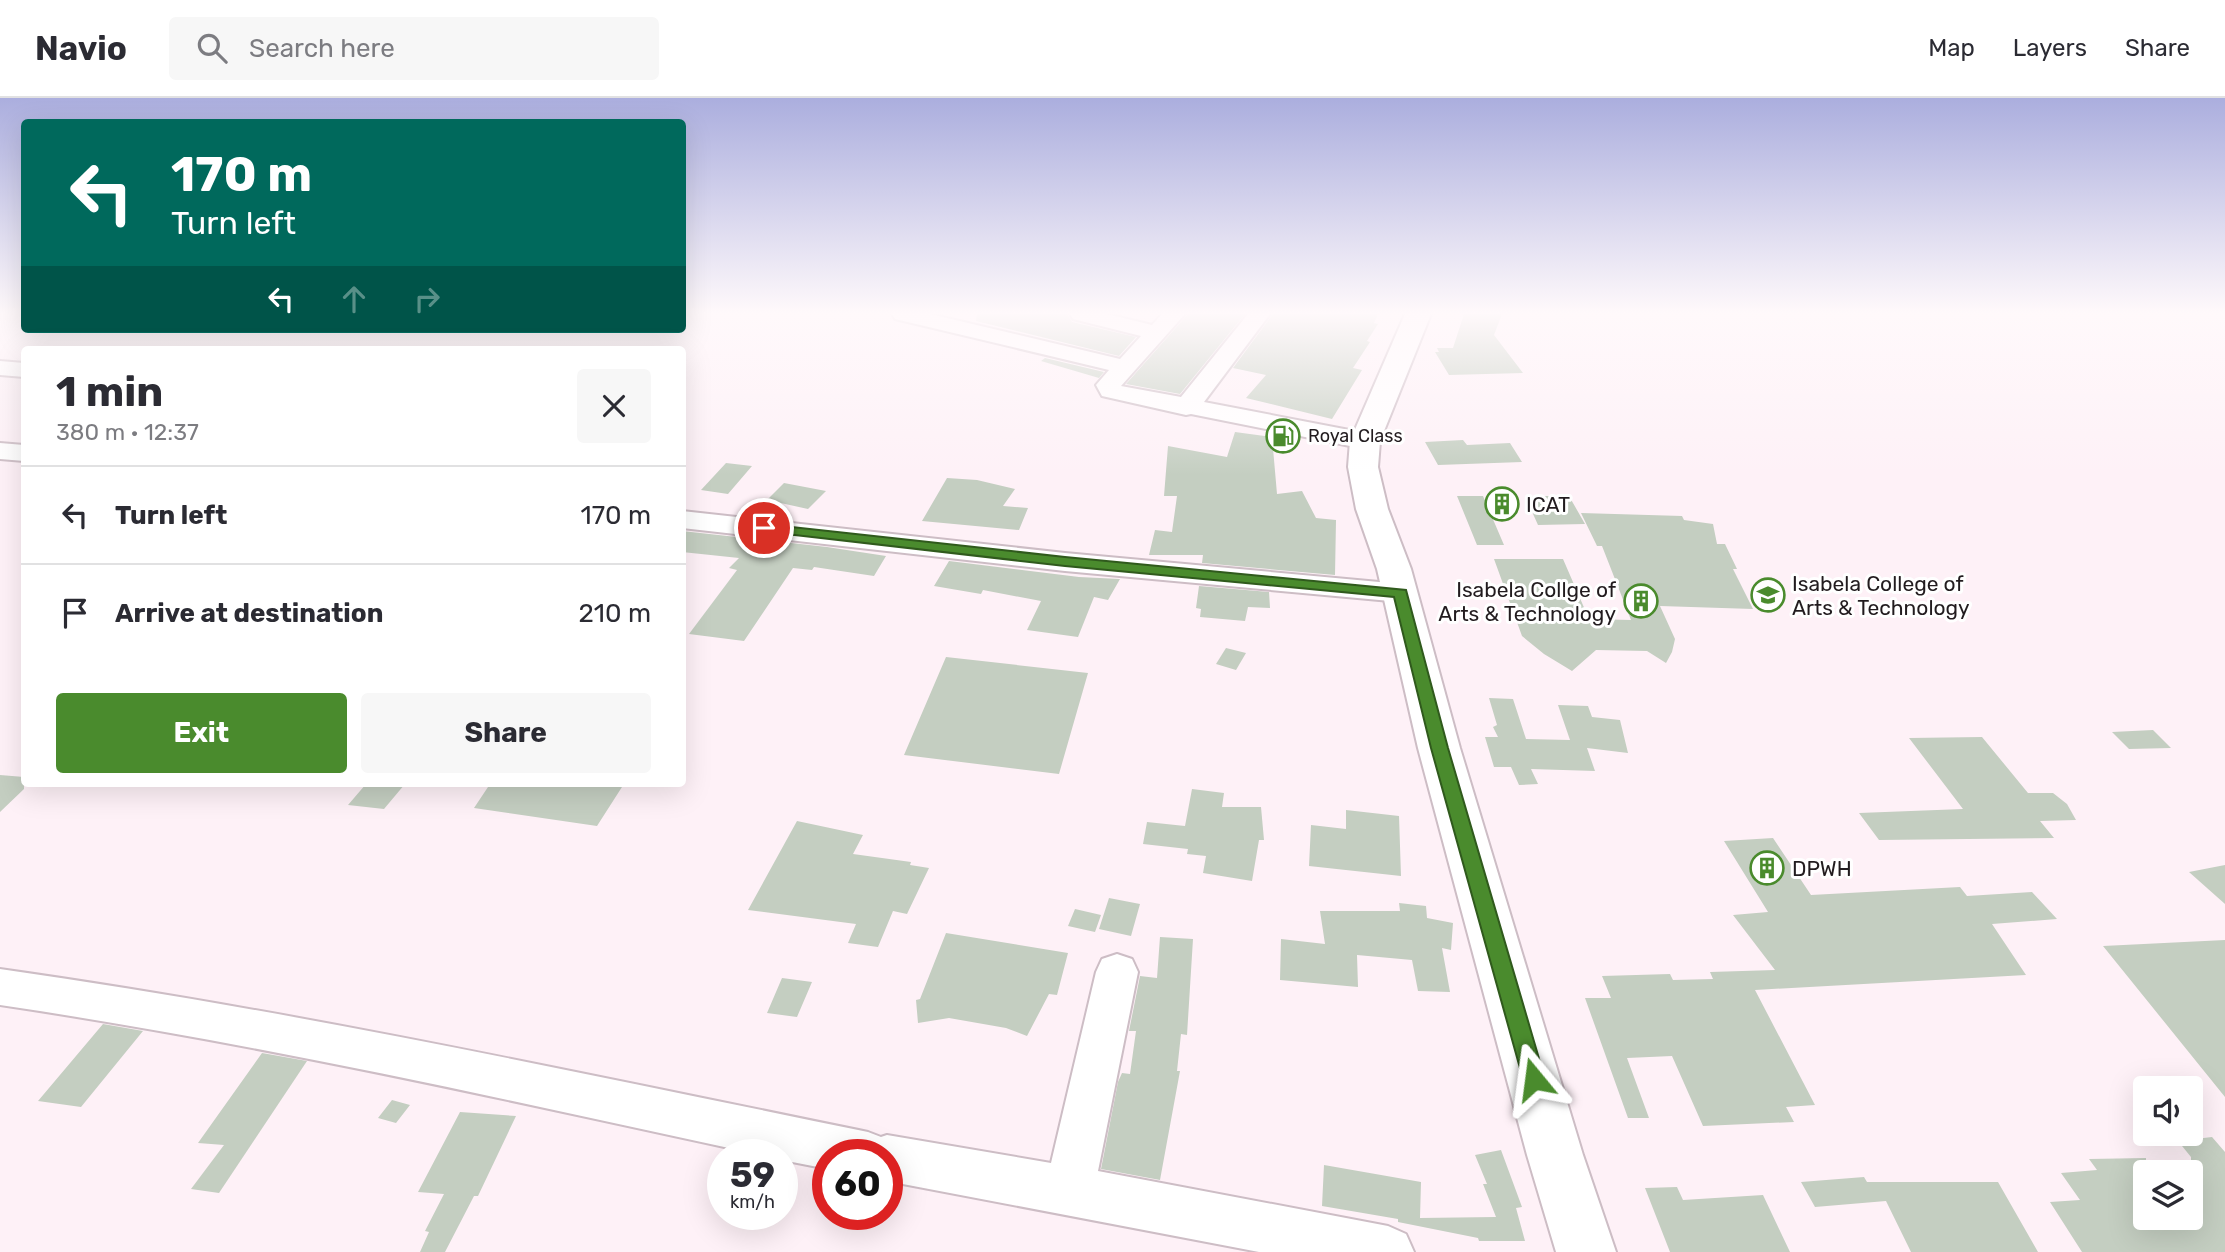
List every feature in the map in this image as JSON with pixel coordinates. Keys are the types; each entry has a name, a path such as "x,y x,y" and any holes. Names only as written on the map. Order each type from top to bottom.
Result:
{"main road":[{"path":"1396,368 1365,441 1363,467 1372,509 1401,593 1443,761 1555,1155 1586,1252"}],"street":[{"path":"0,368 21,370"},
{"path":"1123,368 1108,385 1111,391 1186,408 1365,441"},
{"path":"1186,408 1217,368"},
{"path":"0,451 21,453"},
{"path":"686,519 1065,562 1401,593"},
{"path":"1069,1190 1117,972"},
{"path":"0,987 97,1001 456,1068 812,1143"},
{"path":"903,1161 1388,1252"}],"building":[{"path":"1064,368 1087,368 1104,372 1099,378"},
{"path":"1140,368 1201,368 1180,394 1126,384"},
{"path":"1233,368 1362,370 1332,419 1246,398 1266,375"},
{"path":"1445,368 1519,368 1523,373 1449,375"},
{"path":"1235,432 1272,437 1277,494 1302,491 1316,518 1336,520 1335,575 1202,563 1203,555 1149,555 1155,530 1172,532 1177,496 1164,496 1168,446 1227,457"},
{"path":"1463,440 1467,445 1510,443 1522,462 1438,465 1425,442"},
{"path":"726,463 752,466 728,494 701,490"},
{"path":"947,478 977,480 1015,489 1003,506 1028,508 1019,530 922,521"},
{"path":"784,483 826,491 808,509 767,500"},
{"path":"1457,496 1483,496 1504,545 1477,545"},
{"path":"1525,496 1569,496 1585,524 1538,525"},
{"path":"1581,513 1682,516 1684,520 1713,524 1717,544 1725,544 1737,569 1733,569 1753,609 1660,606 1675,639 1666,663 1647,651 1596,650 1572,671 1544,654 1522,636 1494,559 1563,559 1589,619 1631,620 1602,546 1597,546"},
{"path":"686,531 886,556 874,576 814,567 812,570 793,568 744,641 689,634 737,570 729,568 739,558 686,552"},
{"path":"949,561 1079,577 1120,579 1108,600 1094,597 1078,637 1027,630 1041,601 983,590 981,594 934,586"},
{"path":"1199,586 1269,592 1270,608 1248,607 1245,621 1200,617 1201,609 1196,608"},
{"path":"1226,648 1246,653 1236,670 1216,664"},
{"path":"946,657 1088,673 1059,774 904,755"},
{"path":"1489,698 1513,699 1526,739 1570,740 1558,705 1588,706 1592,717 1620,720 1628,753 1587,748 1595,771 1531,769 1538,784 1519,785 1511,767 1494,767 1485,737 1498,737 1493,727 1497,725"},
{"path":"2153,730 2171,748 2129,749 2112,732"},
{"path":"1982,737 2028,793 2053,793 2067,804 2076,820 2040,821 2054,838 1879,840 1859,813 1963,809 1909,738"},
{"path":"0,775 21,777 21,787 24,789 0,812"},
{"path":"363,787 402,787 384,809 348,805"},
{"path":"488,787 622,787 597,826 474,808"},
{"path":"1192,789 1224,793 1222,807 1261,807 1264,840 1259,840 1252,881 1203,873 1206,856 1187,854 1188,849 1143,844 1147,822 1185,826"},
{"path":"1346,810 1399,816 1401,876 1309,866 1311,825 1346,829"},
{"path":"797,821 863,835 853,854 911,862 910,865 929,868 907,914 893,911 878,947 848,943 856,924 748,910"},
{"path":"1773,838 1811,895 1960,887 1967,896 2032,892 2057,919 1992,924 2026,975 1755,990 1815,1105 1786,1107 1794,1122 1703,1126 1672,1056 1627,1058 1649,1118 1628,1118 1585,998 1611,998 1602,976 1670,974 1673,980 1713,979 1710,972 1775,970 1733,915 1768,912 1724,841"},
{"path":"2225,865 2225,904 2189,872"},
{"path":"1109,898 1140,904 1131,936 1099,929"},
{"path":"1399,903 1426,906 1427,918 1453,923 1451,950 1442,948 1450,992 1418,991 1412,960 1357,955 1358,987 1280,980 1281,939 1325,944 1320,911 1400,911"},
{"path":"1075,909 1101,915 1095,932 1068,926"},
{"path":"946,933 1068,953 1057,995 1049,994 1027,1036 1006,1028 949,1018 918,1023 916,1000 920,999"},
{"path":"1160,937 1193,939 1187,1035 1181,1034 1177,1071 1180,1071 1160,1180 1101,1169 1118,1082 1122,1073 1130,1074 1136,1031 1129,1031 1140,976 1157,978"},
{"path":"2225,940 2225,1097 2103,946"},
{"path":"782,978 812,982 797,1017 767,1013"},
{"path":"103,1024 143,1031 81,1107 38,1101"},
{"path":"262,1053 307,1061 219,1193 191,1189 224,1145 198,1143"},
{"path":"392,1100 410,1105 396,1123 378,1118"},
{"path":"460,1112 516,1116 478,1196 474,1196 445,1252 420,1252 429,1232 425,1231 444,1194 418,1192"},
{"path":"2212,1137 2225,1152 2225,1252 2082,1252 2050,1202 2080,1200 2061,1173 2097,1170 2089,1159 2146,1158 2133,1160 2133,1230 2203,1230 2203,1160 2191,1160 2182,1146 2203,1146 2203,1138"},
{"path":"1501,1150 1522,1207 1516,1208 1525,1241 1479,1241 1478,1238 1398,1222 1398,1219 1322,1206 1324,1165 1421,1182 1420,1218 1496,1217 1475,1155"},
{"path":"1864,1177 1867,1182 1998,1182 2038,1252 1911,1252 1886,1201 1815,1207 1801,1182"},
{"path":"1677,1187 1683,1200 1763,1195 1790,1252 1670,1252 1645,1188"}],"place":[{"name":"Royal Class","path":"1283,436"},
{"name":"ICAT","path":"1502,504"},
{"name":"Isabela College of Arts & Technology","path":"1768,595"},
{"name":"Isabela Collge of Arts & Technology","path":"1641,601"},
{"name":"DPWH","path":"1767,868"}],"route":[{"path":"764,528 1065,562 1401,593 1439,748 1534,1079"}]}
